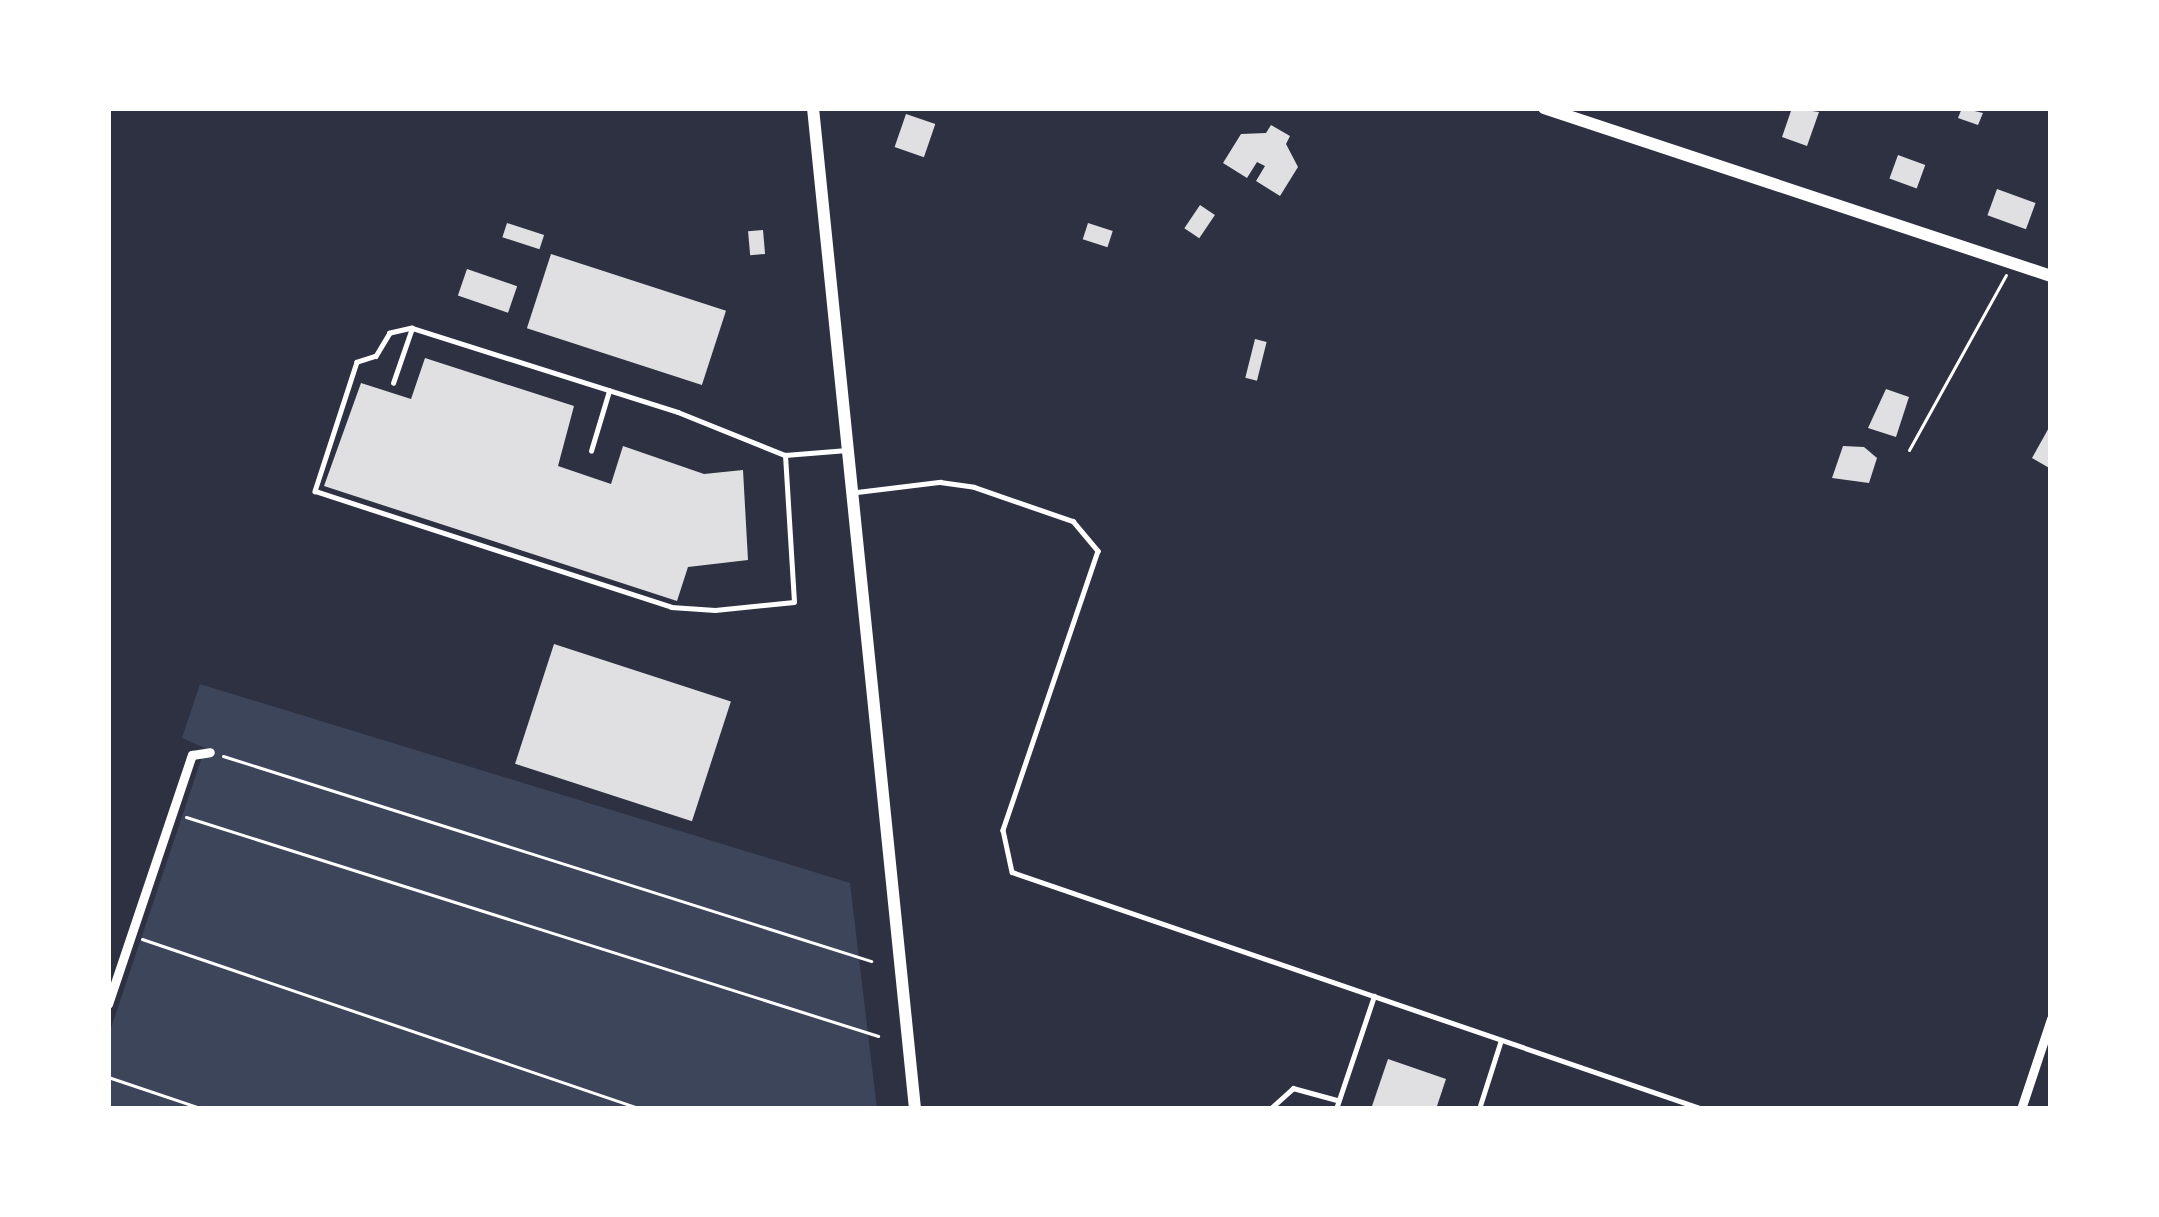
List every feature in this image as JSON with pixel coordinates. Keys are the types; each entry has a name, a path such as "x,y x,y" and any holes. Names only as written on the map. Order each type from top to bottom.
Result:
{"street":[{"path":"813,108 915,1109"},
{"path":"1544,108 2051,276"},
{"path":"108,1004 192,755 210,752"},
{"path":"2021,1109 2046,1052 2051,1019"}],"lane":[{"path":"785,455 794,602 715,610 670,607 315,490 357,362 376,356 390,334 412,328 609,391 785,455 847,450"},
{"path":"393,383 412,328"},
{"path":"591,451 609,391"},
{"path":"852,493 940,482 974,488 1073,521 1098,551 1004,830 1012,872 1699,1108"},
{"path":"1336,1109 1374,996"},
{"path":"1479,1109 1502,1039"},
{"path":"1270,1109 1293,1088 1339,1101"}],"path":[{"path":"1909,450 2013,263"},
{"path":"210,752 871,961"},
{"path":"172,813 878,1036"},
{"path":"131,935 640,1109"},
{"path":"108,1077 203,1109"}],"shaded area":[{"path":"200,684 850,883 877,1109 108,1109 108,1037 205,748 182,738"}],"building":[{"path":"1792,108 1819,112 1807,146 1782,137"},
{"path":"1962,108 1983,113 1978,125 1958,118"},
{"path":"906,114 935,124 924,157 895,147"},
{"path":"1271,125 1290,136 1286,144 1298,167 1280,196 1256,181 1265,166 1257,162 1247,178 1223,163 1241,134 1266,133"},
{"path":"1898,155 1925,165 1917,188 1889,178"},
{"path":"1997,189 2036,203 2026,229 1987,215"},
{"path":"1200,205 1215,215 1199,238 1184,228"},
{"path":"507,223 544,235 539,249 502,237"},
{"path":"1088,223 1113,231 1107,247 1083,239"},
{"path":"763,230 765,254 750,255 748,231"},
{"path":"551,254 726,311 702,385 527,328"},
{"path":"467,269 517,286 508,313 458,295"},
{"path":"1255,339 1267,342 1257,381 1245,378"},
{"path":"425,358 574,406 558,466 611,484 623,446 704,474 743,470 748,560 688,567 677,601 324,486 361,383 411,399"},
{"path":"1886,389 1909,397 1896,437 1868,428"},
{"path":"2051,424 2051,469 2032,458"},
{"path":"1843,446 1864,447 1877,458 1869,483 1832,478"},
{"path":"554,644 731,701 692,821 515,764"},
{"path":"1388,1059 1446,1079 1436,1109 1371,1109"}]}
